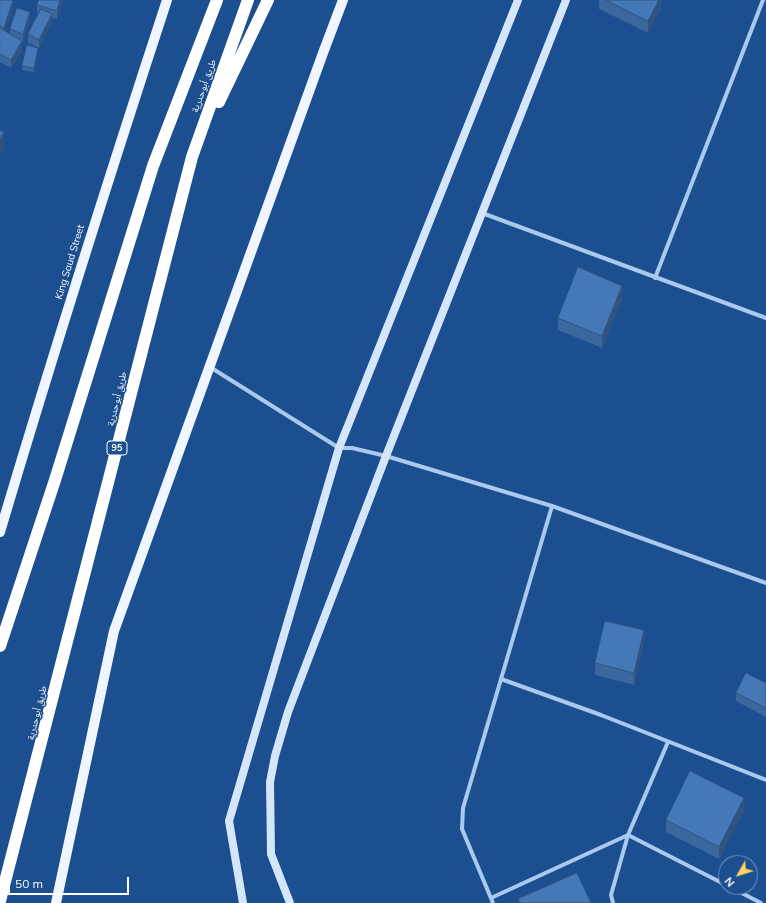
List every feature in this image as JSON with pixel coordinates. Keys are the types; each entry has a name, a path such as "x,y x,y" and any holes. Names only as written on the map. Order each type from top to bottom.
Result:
{"highway":[{"name":"طريق أبوحدرية","path":"0,646 55,480 153,166 217,0"},
{"name":"طريق أبوحدرية","path":"1,902 192,157 248,0"},
{"path":"192,157 268,0"}],"main road":[{"name":"King Saud Street","path":"0,532 117,152 167,0"},
{"path":"56,903 114,631 343,0"}],"street":[{"path":"243,903 229,821 339,448 518,0"},
{"path":"290,903 270,854 270,782 275,756 288,712 386,456 566,0"},
{"path":"655,278 763,0"},
{"path":"482,213 766,318"},
{"path":"209,366 339,448 352,448 386,456 552,506 766,583"},
{"path":"493,903 462,828 463,808 552,506"},
{"path":"501,679 600,715 766,780"},
{"path":"613,903 611,895 628,835 668,742"},
{"path":"491,898 628,835"},
{"path":"628,835 718,881"},
{"path":"746,895 761,903"}],"building":[{"path":"0,0 13,0 4,28 0,26"},
{"path":"39,0 60,0 57,11 37,5"},
{"path":"606,0 659,0 648,21"},
{"path":"17,8 30,12 23,34 10,29"},
{"path":"41,9 52,14 39,40 28,34"},
{"path":"0,28 22,41 11,60 0,54"},
{"path":"27,45 38,48 34,68 22,66"},
{"path":"0,130 4,132 0,140"},
{"path":"578,267 622,286 602,336 558,318"},
{"path":"605,621 644,630 634,673 595,663"},
{"path":"746,673 766,683 766,708 736,693"},
{"path":"690,771 744,798 719,847 666,820"},
{"path":"577,873 591,903 520,903 518,899"}]}
